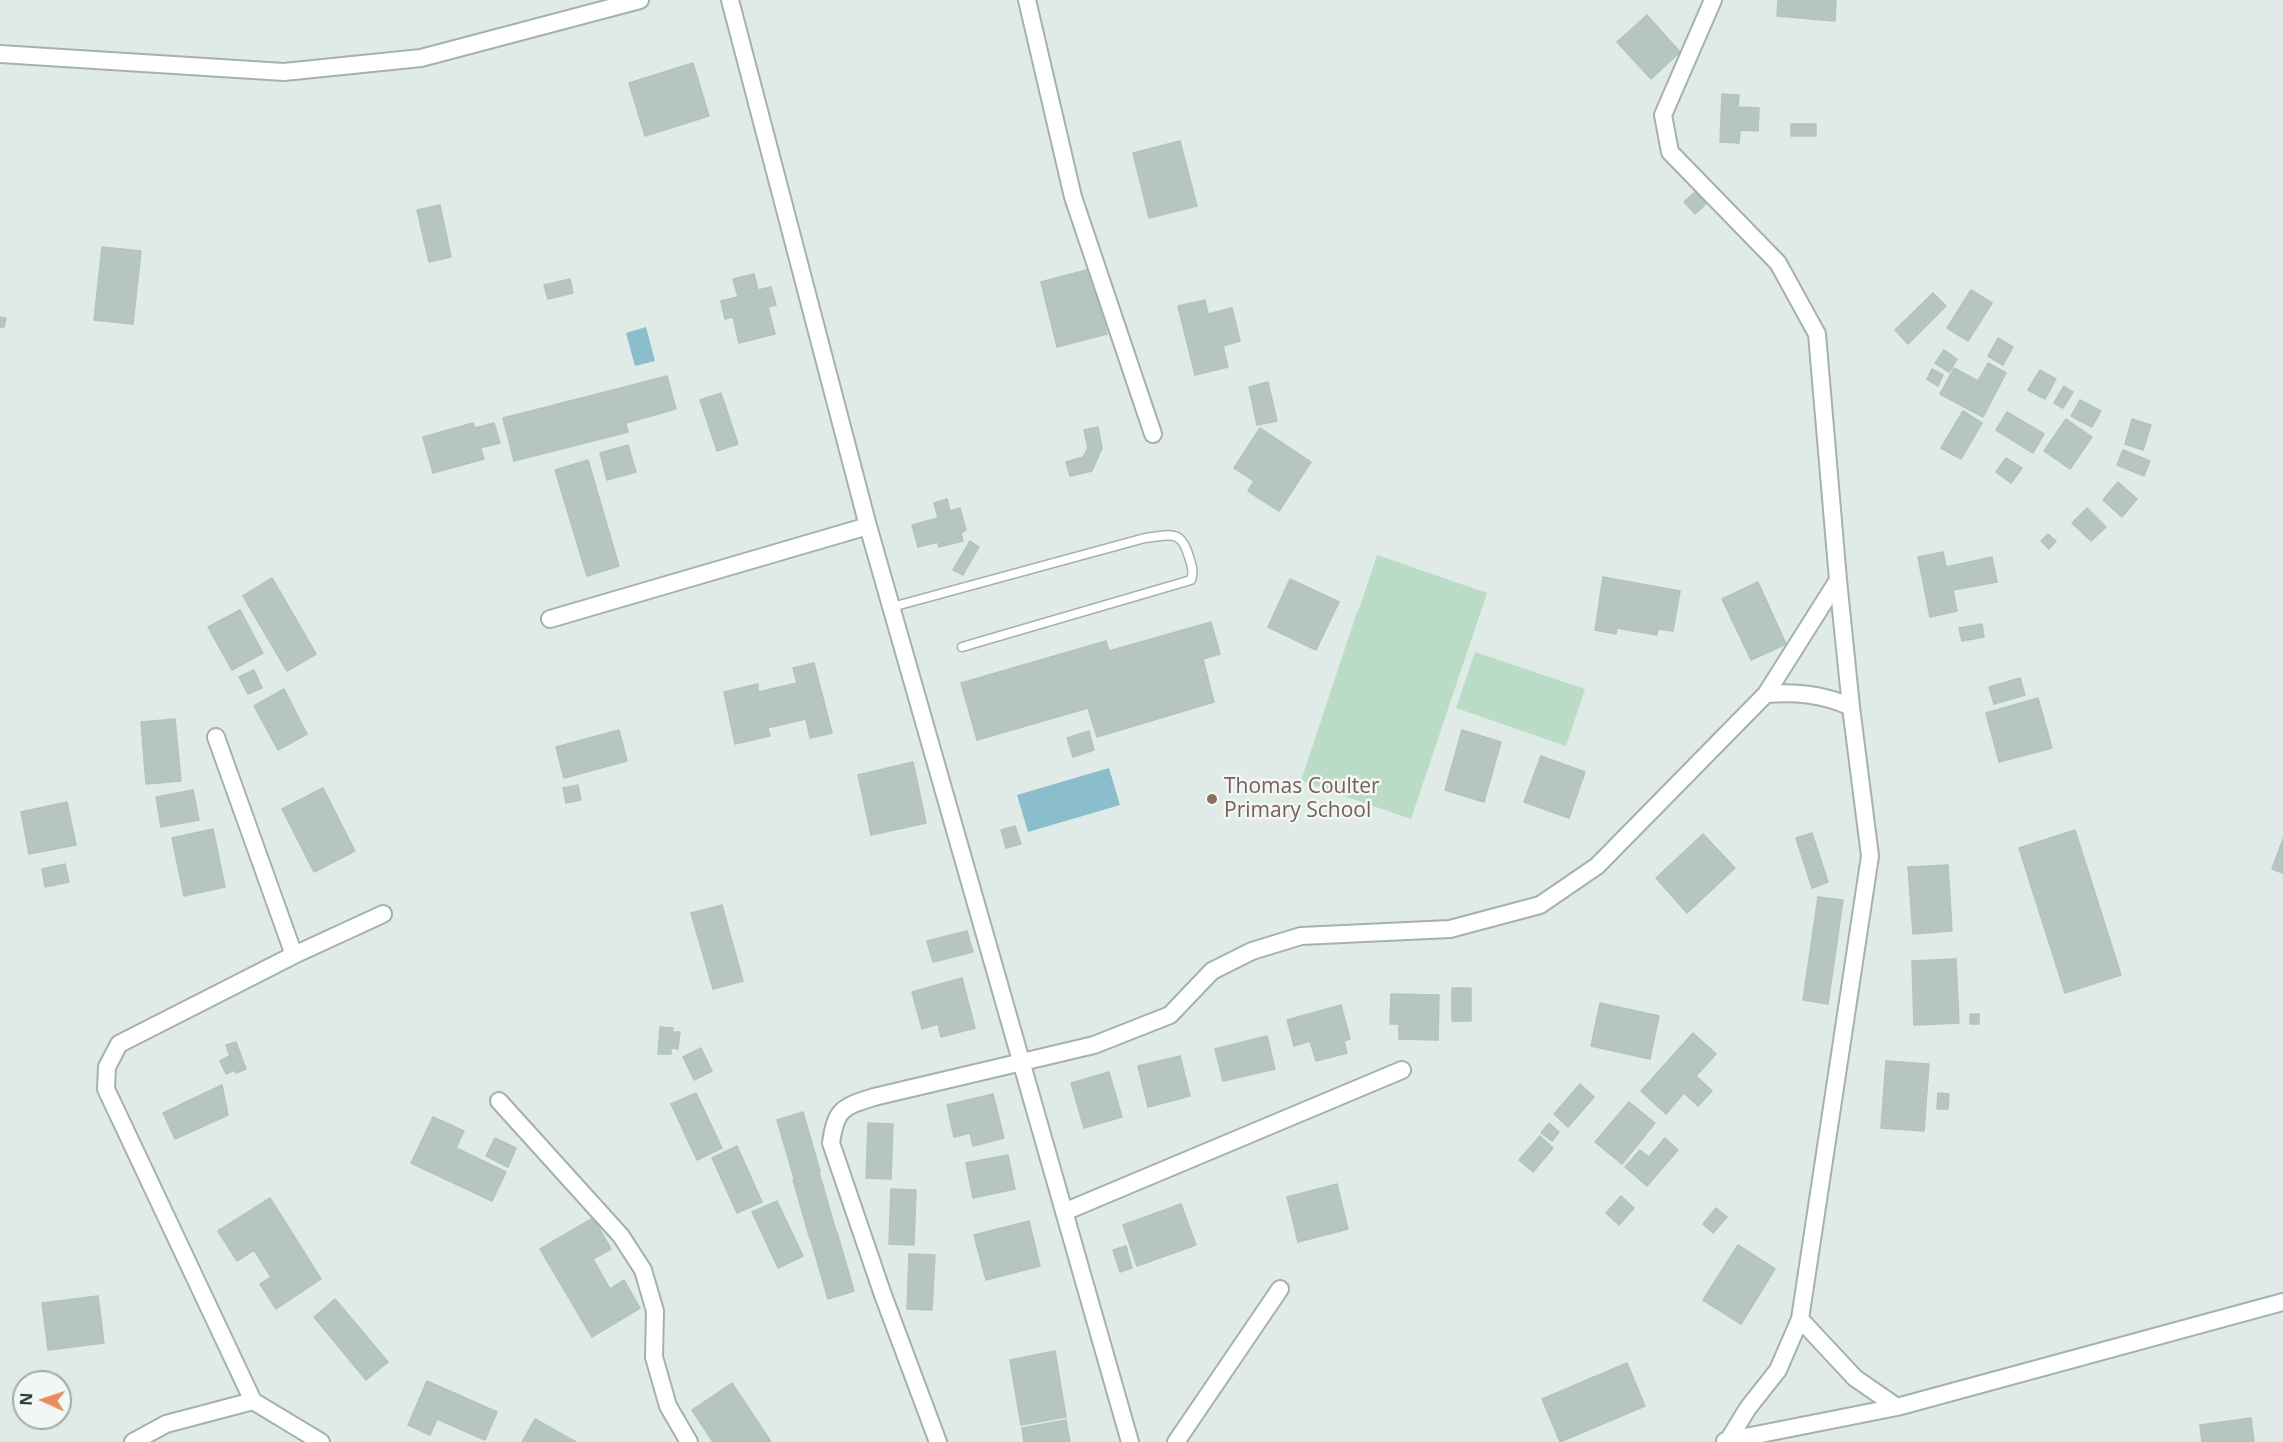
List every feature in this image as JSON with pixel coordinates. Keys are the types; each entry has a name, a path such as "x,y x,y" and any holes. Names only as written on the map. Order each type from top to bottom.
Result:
{"street":[{"path":"0,54 284,72 422,58 640,0"},
{"path":"730,0 868,526 1130,1442"},
{"path":"1028,0 1072,197 1153,434"},
{"path":"1713,0 1663,115 1670,152 1778,263 1817,334 1838,580 1870,856 1800,1319 1778,1370 1726,1440"},
{"path":"550,619 868,526"},
{"path":"938,1442 883,1295 831,1143 835,1120 850,1105 873,1097 1094,1045 1170,1016 1212,971 1252,951 1301,936 1450,929 1540,905 1597,866 1766,694 1838,580"},
{"path":"1766,694 1798,692 1835,699 1851,707"},
{"path":"216,737 294,955"},
{"path":"321,1442 253,1401 106,1089 107,1067 119,1044 294,955 382,914"},
{"path":"1064,1212 1402,1070"},
{"path":"499,1101 621,1236 643,1270 655,1311 654,1357 668,1406 689,1442"},
{"path":"1176,1442 1281,1289"},
{"path":"1726,1440 1897,1407 2283,1302"},
{"path":"1800,1319 1855,1378 1897,1407"},
{"path":"133,1442 166,1424 253,1401"}],"lane":[{"path":"892,607 1146,538 1179,536 1185,542 1194,573 1191,580 962,647"}],"green space":[{"path":"1377,555 1487,593 1411,819 1301,781 1357,612 1363,614 1358,612"},
{"path":"1475,652 1585,689 1566,746 1456,708"}],"water":[{"path":"646,327 655,361 635,366 626,333"},
{"path":"1109,768 1120,805 1028,832 1017,795"}],"building":[{"path":"1778,0 1836,0 1835,21 1777,16"},
{"path":"1647,15 1680,52 1651,79 1617,42"},
{"path":"693,63 709,116 645,136 629,83"},
{"path":"1722,94 1739,95 1738,107 1759,108 1758,131 1740,130 1739,143 1720,142"},
{"path":"1791,124 1816,124 1816,136 1791,136"},
{"path":"1180,141 1197,206 1149,218 1133,153"},
{"path":"1696,191 1707,203 1695,214 1684,202"},
{"path":"440,205 451,257 429,262 417,210"},
{"path":"102,247 141,251 133,324 94,320"},
{"path":"1090,269 1107,334 1057,347 1041,282"},
{"path":"754,274 758,290 771,287 776,305 768,307 775,334 739,343 733,317 725,319 721,301 738,297 733,279"},
{"path":"570,279 573,293 548,299 544,285"},
{"path":"1971,290 1992,303 1968,341 1947,328"},
{"path":"1933,293 1946,306 1908,344 1895,330"},
{"path":"1205,300 1208,314 1232,308 1240,341 1223,346 1228,367 1195,375 1178,306"},
{"path":"0,317 6,318 4,327 0,327"},
{"path":"1998,338 2013,347 2003,365 1988,356"},
{"path":"1944,350 1957,359 1949,372 1935,363"},
{"path":"1988,363 2006,373 1983,417 1940,394 1954,368 1978,381"},
{"path":"1932,369 1943,375 1938,386 1927,379"},
{"path":"2040,370 2056,379 2045,399 2028,390"},
{"path":"667,376 676,409 626,423 617,389"},
{"path":"1268,382 1277,421 1257,425 1249,387"},
{"path":"2064,386 2073,392 2063,408 2054,403"},
{"path":"617,389 628,432 514,461 503,418"},
{"path":"721,393 738,444 717,451 700,400"},
{"path":"2080,400 2101,411 2092,427 2071,416"},
{"path":"1963,411 1982,423 1961,459 1941,448"},
{"path":"2007,412 2044,434 2033,453 1996,430"},
{"path":"2066,419 2092,437 2070,469 2044,451"},
{"path":"2132,419 2151,425 2143,450 2125,444"},
{"path":"473,423 484,459 433,473 423,437"},
{"path":"494,423 500,443 480,448 475,428"},
{"path":"1098,427 1102,448 1092,471 1070,476 1066,462 1083,457 1088,448 1084,430"},
{"path":"1260,428 1311,462 1279,511 1248,491 1254,481 1234,468"},
{"path":"628,445 636,472 607,480 600,453"},
{"path":"2123,450 2150,461 2144,476 2117,465"},
{"path":"2006,458 2022,468 2011,483 1996,472"},
{"path":"588,460 619,566 587,576 555,470"},
{"path":"2118,482 2137,499 2122,517 2103,500"},
{"path":"947,499 950,511 960,508 966,530 961,533 963,541 939,547 938,542 918,547 912,525 938,518 934,503"},
{"path":"2087,508 2106,527 2091,541 2072,523"},
{"path":"2048,534 2056,541 2049,549 2041,541"},
{"path":"970,541 979,547 963,575 953,570"},
{"path":"1943,552 1946,567 1992,557 1997,582 1953,590 1957,611 1930,617 1918,557"},
{"path":"1603,577 1680,591 1673,631 1658,629 1657,635 1617,628 1616,634 1595,630"},
{"path":"272,578 316,654 287,671 243,596"},
{"path":"1290,579 1339,602 1316,650 1268,627"},
{"path":"1758,582 1786,644 1751,660 1722,599"},
{"path":"240,610 263,653 232,670 208,627"},
{"path":"1211,622 1220,654 1203,659 1214,702 1097,737 1088,708 977,740 961,683 1106,641 1109,651"},
{"path":"1982,624 1984,637 1962,641 1959,628"},
{"path":"814,663 832,733 810,738 806,719 767,728 758,692 797,683 793,668"},
{"path":"254,670 262,688 248,694 239,677"},
{"path":"2020,678 2025,695 1994,704 1989,687"},
{"path":"758,684 770,736 735,744 724,692"},
{"path":"284,689 307,734 278,750 254,706"},
{"path":"2038,698 2052,748 1999,762 1986,713"},
{"path":"175,719 181,781 146,784 141,722"},
{"path":"619,730 627,761 564,778 556,747"},
{"path":"1462,730 1501,742 1484,802 1445,790"},
{"path":"1089,731 1094,750 1073,757 1067,738"},
{"path":"1541,756 1585,772 1569,818 1524,802"},
{"path":"913,762 926,823 871,835 858,775"},
{"path":"578,785 581,800 566,803 563,788"},
{"path":"323,788 355,851 314,872 282,809"},
{"path":"193,790 199,820 161,827 156,797"},
{"path":"67,802 76,845 29,854 21,812"},
{"path":"1015,826 1021,844 1006,848 1001,830"},
{"path":"213,829 225,887 184,896 172,838"},
{"path":"2075,830 2121,975 2065,993 2019,848"},
{"path":"1812,833 1828,882 1812,888 1796,838"},
{"path":"1703,834 1735,868 1687,913 1656,878"},
{"path":"2283,839 2283,873 2272,869"},
{"path":"65,864 69,882 45,887 42,869"},
{"path":"1948,865 1952,931 1913,934 1908,867"},
{"path":"1818,897 1843,900 1828,1004 1803,1000"},
{"path":"722,905 743,981 713,989 691,913"},
{"path":"967,931 973,952 933,962 927,941"},
{"path":"1956,959 1959,1023 1914,1025 1912,961"},
{"path":"962,978 975,1028 941,1037 938,1024 922,1029 912,992"},
{"path":"1452,988 1471,988 1471,1021 1452,1021"},
{"path":"1391,994 1439,995 1438,1040 1399,1039 1399,1024 1390,1024"},
{"path":"1600,1003 1659,1016 1650,1059 1591,1046"},
{"path":"1341,1005 1350,1039 1344,1041 1347,1053 1316,1061 1310,1041 1294,1046 1287,1020"},
{"path":"1970,1014 1979,1014 1979,1024 1970,1024"},
{"path":"660,1027 673,1028 672,1032 680,1032 678,1049 671,1048 671,1054 658,1054"},
{"path":"1693,1033 1716,1054 1696,1076 1712,1091 1698,1106 1684,1093 1666,1114 1641,1091"},
{"path":"1267,1036 1275,1069 1223,1081 1215,1049"},
{"path":"236,1042 246,1069 236,1073 226,1045"},
{"path":"701,1048 712,1071 694,1080 683,1057"},
{"path":"229,1056 235,1070 226,1074 220,1061"},
{"path":"1180,1056 1190,1096 1148,1107 1138,1066"},
{"path":"1886,1061 1929,1064 1924,1131 1881,1128"},
{"path":"1109,1072 1122,1117 1084,1128 1071,1083"},
{"path":"1580,1084 1594,1097 1568,1127 1554,1114"},
{"path":"222,1085 228,1115 175,1139 163,1113"},
{"path":"696,1093 722,1148 697,1160 671,1104"},
{"path":"1938,1093 1949,1094 1948,1109 1937,1109"},
{"path":"993,1094 1004,1138 973,1146 970,1133 954,1137 947,1105"},
{"path":"1629,1102 1655,1123 1622,1164 1595,1142"},
{"path":"803,1112 820,1171 794,1178 777,1120"},
{"path":"433,1117 464,1131 456,1148 506,1172 492,1201 411,1163"},
{"path":"868,1123 893,1124 891,1179 866,1178"},
{"path":"1549,1123 1559,1132 1552,1141 1541,1133"},
{"path":"1540,1136 1553,1148 1533,1172 1519,1160"},
{"path":"495,1138 516,1148 508,1167 486,1156"},
{"path":"1665,1138 1678,1150 1647,1186 1625,1167 1640,1150 1649,1157"},
{"path":"737,1146 762,1202 737,1213 712,1158"},
{"path":"1008,1155 1015,1189 973,1198 966,1163"},
{"path":"819,1172 836,1231 810,1239 793,1180"},
{"path":"1337,1184 1348,1229 1298,1242 1287,1197"},
{"path":"891,1189 916,1190 914,1245 889,1244"},
{"path":"1621,1196 1634,1208 1619,1225 1606,1213"},
{"path":"270,1198 321,1279 276,1309 260,1284 271,1277 254,1250 237,1261 218,1231"},
{"path":"777,1201 803,1256 778,1268 752,1212"},
{"path":"1181,1204 1196,1245 1137,1266 1123,1225"},
{"path":"1716,1208 1727,1217 1713,1233 1703,1224"},
{"path":"593,1218 611,1249 593,1259 610,1289 624,1280 640,1308 592,1337 540,1249"},
{"path":"1029,1221 1040,1266 986,1280 974,1235"},
{"path":"837,1232 854,1291 828,1299 811,1240"},
{"path":"1738,1245 1775,1269 1741,1324 1703,1300"},
{"path":"1126,1246 1132,1268 1120,1272 1113,1250"},
{"path":"909,1254 935,1255 932,1310 907,1309"},
{"path":"98,1296 104,1343 48,1350 42,1303"},
{"path":"335,1299 388,1362 366,1380 314,1317"},
{"path":"1055,1351 1066,1417 1021,1425 1010,1360"},
{"path":"1627,1363 1645,1406 1560,1442 1542,1399"},
{"path":"427,1381 497,1412 485,1440 437,1419 430,1435 408,1425"},
{"path":"732,1383 771,1442 713,1442 692,1410"},
{"path":"2251,1418 2254,1442 2202,1442 2200,1425"},
{"path":"535,1419 576,1442 522,1442"},
{"path":"1066,1420 1070,1442 1024,1442 1022,1428"}],"place":[{"name":"Thomas Coulter Primary School","path":"1212,799"}]}
